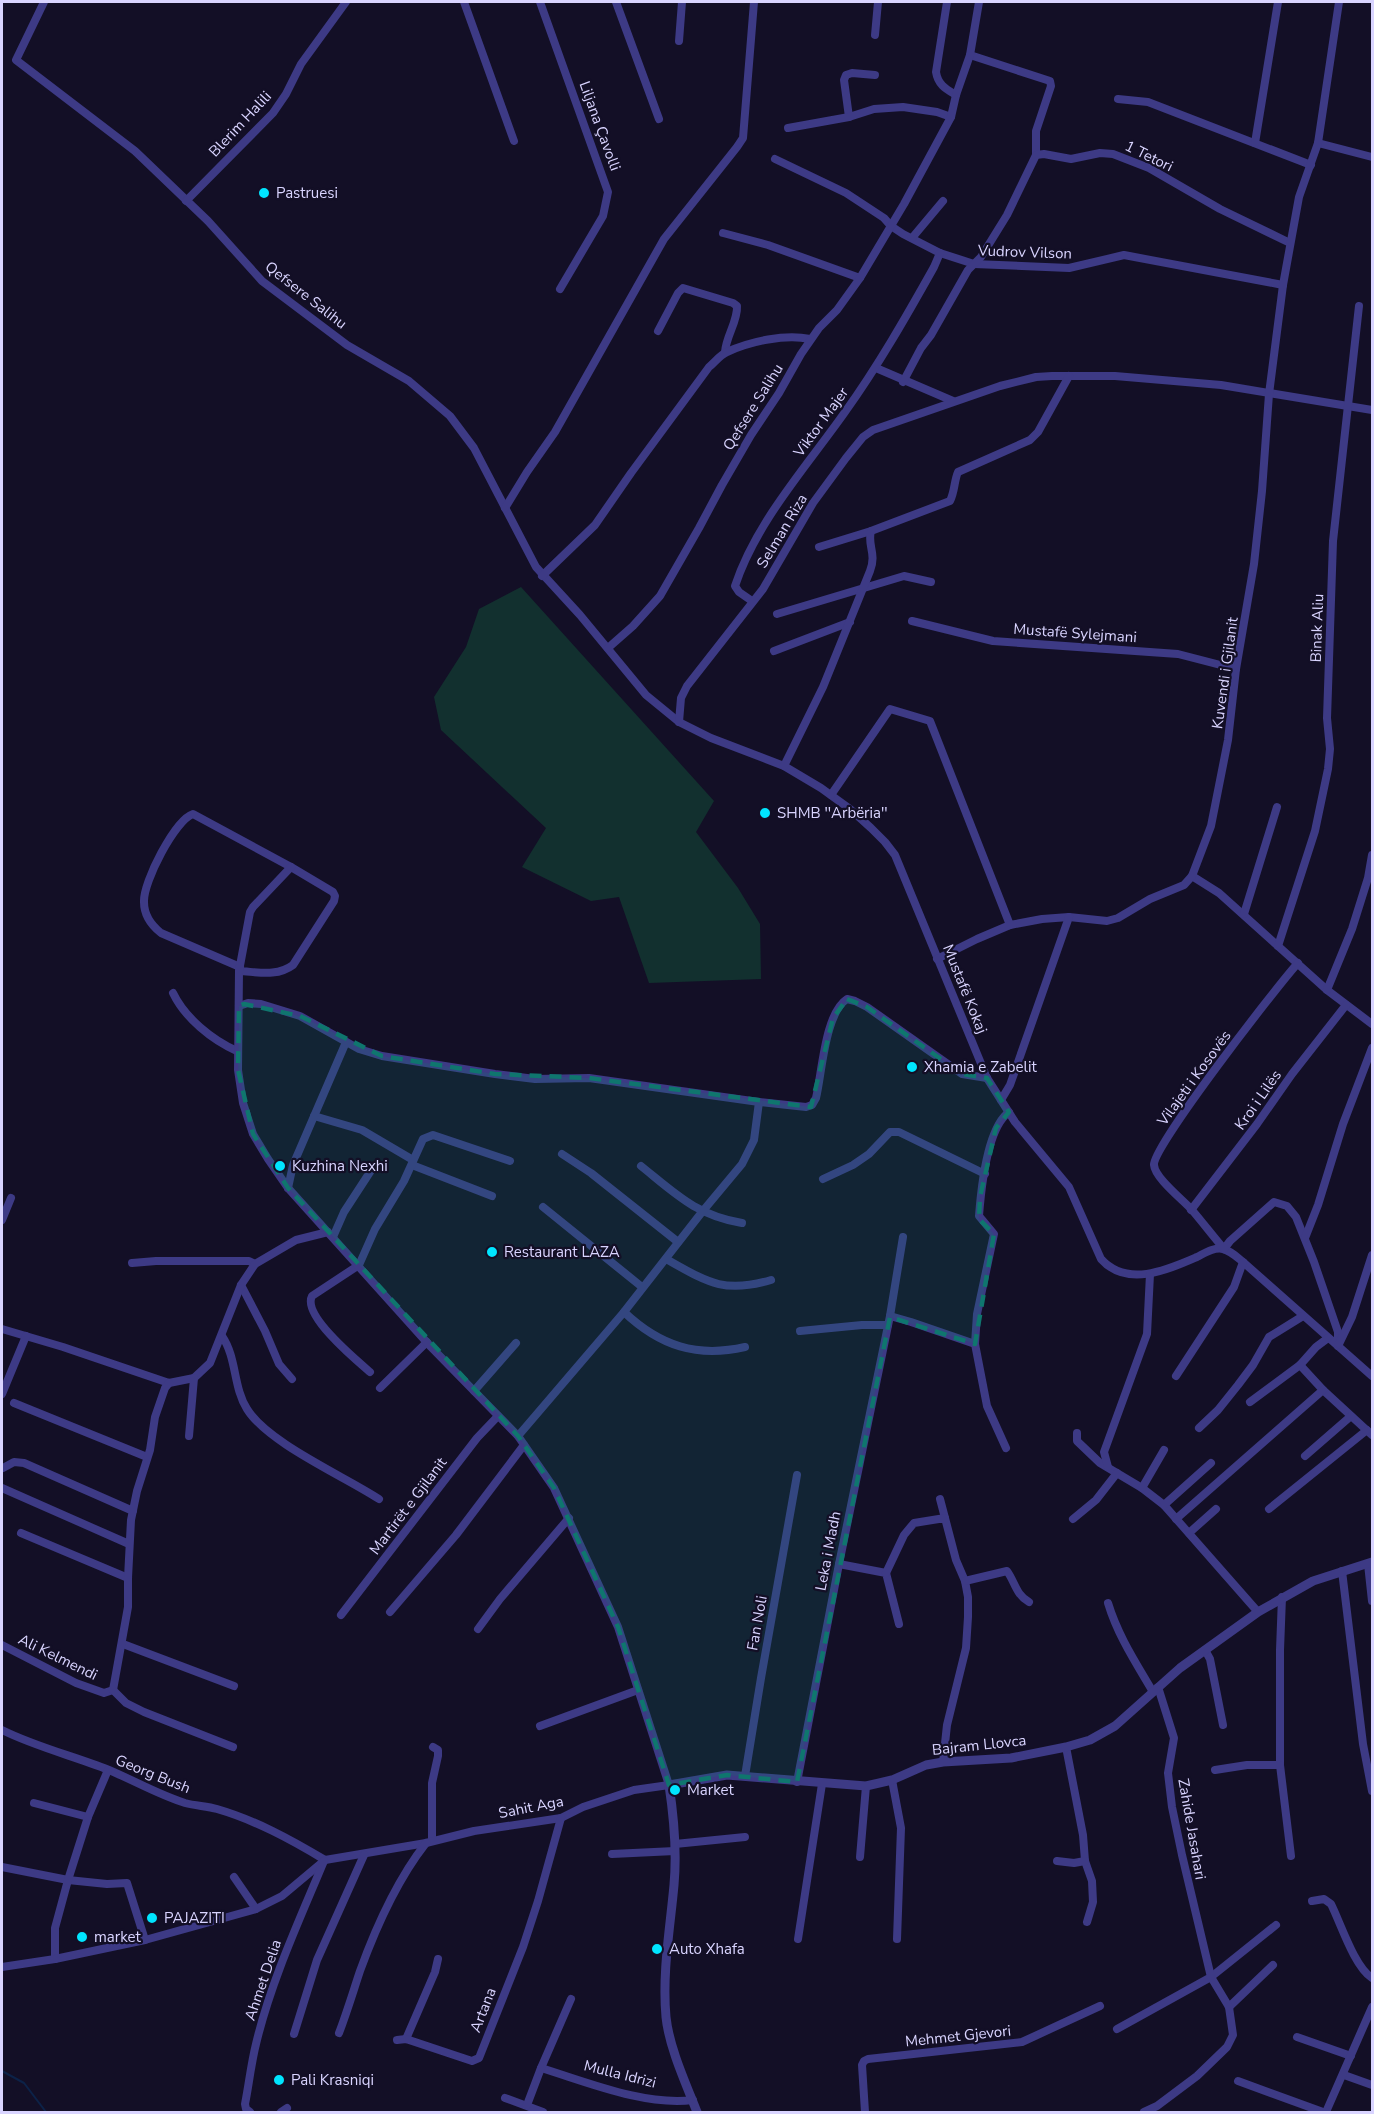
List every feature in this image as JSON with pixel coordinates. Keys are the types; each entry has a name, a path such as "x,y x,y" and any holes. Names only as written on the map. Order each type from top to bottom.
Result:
{"street":[{"name":"Qefsere Salihu","path":"44,2 16,60 135,151 215,229 262,282 327,331 410,381 450,416 474,448 523,545 542,576 580,615 646,695 679,722 711,738 784,766"},
{"name":"Blerim Halili","path":"186,201 273,113 302,64 346,2"},
{"path":"464,2 514,141"},
{"name":"Liljana Çavolli","path":"540,2 608,192 603,216 560,289"},
{"path":"616,2 659,119"},
{"path":"679,40 682,2"},
{"path":"505,508 555,432 664,238 743,138 754,2"},
{"path":"875,35 878,2"},
{"path":"947,2 936,72 937,81 945,89 956,94"},
{"path":"810,339 837,310 860,278 951,117 956,94 970,55 979,2"},
{"path":"1255,142 1278,2"},
{"name":"Kuvendi i Gjilanit","path":"1192,876 1211,826 1228,740 1236,669 1253,575 1269,394 1283,285 1299,197 1318,143 1339,2"},
{"path":"903,382 953,294 968,270 981,257 1007,215 1036,155 1036,131 1051,86 1050,81 970,55"},
{"path":"849,117 844,80 846,75 852,73 875,75"},
{"path":"1118,99 1148,102 1311,165"},
{"path":"788,128 849,117 874,109 903,107 937,112 951,117"},
{"path":"1318,143 1372,157"},
{"name":"1 Tetori","path":"1036,155 1044,154 1071,159 1100,153 1113,154 1149,168 1229,214 1290,243"},
{"name":"Vudrov Vilson","path":"775,159 846,193 884,218 891,226 940,253 974,264 1069,268 1124,255 1283,285"},
{"path":"912,238 943,201"},
{"path":"723,233 768,245 860,278"},
{"name":"Viktor Majer","path":"752,601 735,586 756,542 778,505 876,368 940,253"},
{"name":"Qefsere Salihu","path":"658,331 678,293 683,288 733,303 737,306 738,311 725,343 725,352"},
{"name":"Binak Aliu","path":"1278,946 1315,831 1328,769 1330,749 1327,718 1333,540 1359,306"},
{"name":"Qefsere Salihu","path":"542,576 595,525 709,367 725,352 774,339 801,337 810,339 722,485 660,596 633,626 608,648"},
{"path":"876,368 903,382 953,401"},
{"path":"819,547 871,531 950,501 958,472 1030,440 1038,432 1069,376"},
{"name":"Selman Riza","path":"679,722 681,698 687,686 773,573 813,503 863,437 873,430 953,401 1036,377 1115,376 1221,385 1372,410"},
{"path":"784,766 822,687 870,572 874,561 869,537 871,531"},
{"path":"777,614 904,576 931,582"},
{"name":"Mustafë Sylejmani","path":"912,621 993,641 1178,654 1236,669"},
{"path":"774,651 850,622"},
{"path":"831,795 890,709 930,721 1010,925"},
{"name":"Mustafë Kokaj","path":"784,766 831,795 871,828 895,855 987,1078 1009,1112 1069,1187 1101,1259 1108,1267 1124,1273 1150,1274 1173,1267 1214,1249 1224,1249 1274,1202 1287,1206 1296,1217 1305,1238 1338,1332 1338,1346"},
{"path":"1244,914 1277,807"},
{"path":"193,814 291,867 333,892 335,896 292,965 285,971 276,974 240,969 161,933 147,917 143,902 146,887 171,836 188,816 193,814"},
{"path":"1327,990 1352,928 1368,878 1372,855"},
{"path":"291,867 250,912 240,969 237,1051 243,1103 253,1134 288,1188 427,1342 518,1436 554,1488 569,1518 618,1627 669,1785 675,1848 674,1884 668,1928 666,2019 698,2112"},
{"path":"937,959 1010,925 1069,917 1107,921 1118,918 1150,899 1184,885 1192,876 1220,893 1327,990 1372,1024"},
{"path":"1001,1100 1010,1085 1069,917"},
{"name":"Vilajeti i Kosovës","path":"1191,1210 1160,1177 1154,1167 1154,1160 1186,1108 1272,993 1298,963"},
{"path":"173,993 182,1008 208,1033 237,1051"},
{"path":"239,1006 248,1003 300,1016 359,1049 382,1056 495,1074 535,1078 589,1078 806,1107 812,1105 816,1098 832,1018 840,1003 847,999 867,1007 963,1074 987,1078"},
{"name":"Kroi i Lilës","path":"1191,1210 1251,1134 1346,1005"},
{"path":"288,1188 293,1165 346,1042"},
{"path":"1305,1238 1318,1205 1343,1124 1372,1048"},
{"path":"518,1436 624,1312 742,1164 754,1140 759,1102"},
{"path":"1006,1448 987,1406 975,1344 977,1314 994,1234 979,1216 980,1197 989,1149 996,1128 1002,1117 1009,1112"},
{"path":"315,1116 362,1130 412,1163 492,1196"},
{"path":"823,1179 853,1165 869,1154 890,1132 899,1132 985,1174"},
{"path":"370,1372 343,1348 315,1316 310,1307 312,1296 358,1265 423,1139 433,1135 510,1161"},
{"path":"562,1154 591,1173 678,1242"},
{"path":"641,1166 702,1212 720,1220 742,1224"},
{"path":"2,1329 169,1383 194,1378 210,1362 241,1285 255,1264 296,1240 330,1234 372,1169"},
{"path":"2,1220 11,1198"},
{"path":"543,1207 642,1287"},
{"path":"1191,1210 1224,1249 1243,1262 1372,1376"},
{"name":"Leka i Madh","path":"797,1782 838,1564 889,1321 903,1237"},
{"path":"1338,1346 1352,1317 1372,1256"},
{"path":"666,1259 706,1281 726,1287 751,1286 771,1280"},
{"path":"132,1263 249,1261 255,1264"},
{"path":"1176,1376 1234,1287 1243,1262"},
{"path":"1108,1467 1104,1452 1147,1334 1150,1274"},
{"path":"241,1285 265,1330 279,1364 292,1379"},
{"path":"624,1312 638,1326 683,1348 706,1352 745,1347"},
{"path":"1199,1428 1218,1410 1238,1385 1269,1337 1303,1316"},
{"path":"800,1331 889,1321 911,1322 975,1344"},
{"path":"222,1335 227,1342 234,1364 238,1390 246,1408 255,1420 289,1446 379,1498"},
{"path":"2,1394 26,1336"},
{"path":"1250,1402 1300,1365 1316,1347 1328,1338"},
{"path":"380,1388 427,1342"},
{"path":"474,1391 516,1343"},
{"path":"1269,1509 1370,1432 1323,1390 1300,1365"},
{"path":"189,1436 194,1378"},
{"path":"113,1690 128,1607 132,1511 155,1417 169,1383"},
{"path":"1176,1519 1323,1390"},
{"path":"14,1403 147,1457"},
{"name":"Martirët e Gjilanit","path":"341,1615 477,1438 498,1416"},
{"path":"1305,1456 1351,1416"},
{"path":"1077,1433 1077,1441 1100,1463 1142,1488 1164,1505 1258,1612"},
{"path":"390,1611 456,1535 524,1445"},
{"path":"1142,1488 1164,1450"},
{"path":"3,1468 14,1462 24,1463 132,1511"},
{"path":"1164,1505 1211,1463"},
{"path":"1073,1520 1096,1500 1117,1473"},
{"name":"Fan Noli","path":"745,1776 760,1678 797,1475"},
{"path":"2,1488 129,1544"},
{"path":"940,1499 968,1597 966,1648 947,1725 943,1762"},
{"path":"1189,1533 1216,1509"},
{"path":"478,1629 500,1599 569,1518"},
{"path":"899,1624 886,1573 904,1535 914,1523 945,1518"},
{"path":"21,1533 128,1578"},
{"path":"1370,1563 1372,1601"},
{"name":"Bajram Llovca","path":"669,1785 728,1775 866,1786 943,1762 1011,1758 1090,1740 1115,1726 1180,1668 1258,1612 1313,1581 1370,1563"},
{"path":"838,1564 886,1573"},
{"path":"965,1581 1007,1571 1017,1591 1029,1602"},
{"path":"1342,1571 1363,1744 1372,1791"},
{"path":"1282,1597 1280,1765 1291,1856"},
{"path":"1108,1603 1125,1645 1156,1689"},
{"path":"123,1644 234,1686"},
{"name":"Ali Kelmendi","path":"2,1645 76,1683 104,1693 113,1690 126,1703 144,1712 233,1747"},
{"path":"1205,1650 1210,1659 1222,1725"},
{"path":"540,1726 639,1689"},
{"name":"Zahide Jasahari","path":"1156,1689 1174,1738 1168,1773 1182,1855 1211,1977 1229,2007"},
{"name":"Georg Bush","path":"2,1730 39,1746 108,1770 164,1795 186,1803 216,1809 261,1826 298,1843 325,1860"},
{"path":"339,2033 382,1916 418,1854 429,1842 432,1783 438,1756 438,1749 433,1747"},
{"path":"1066,1747 1083,1835 1085,1861 1092,1881 1093,1902 1087,1923"},
{"path":"1215,1770 1247,1765 1280,1765"},
{"path":"55,1959 56,1928 68,1880 88,1817 108,1770"},
{"path":"892,1779 901,1828 897,1940"},
{"path":"798,1939 822,1784"},
{"name":"Sahit Aga","path":"325,1860 364,1855 474,1831 561,1818 584,1807 634,1790 669,1785"},
{"path":"860,1857 866,1786"},
{"path":"33,1803 88,1817"},
{"name":"Artana","path":"406,2039 472,2061 479,2058 531,1924 561,1818"},
{"path":"612,1854 745,1838"},
{"path":"294,2034 317,1960 364,1855"},
{"path":"2,1967 55,1959 145,1940 256,1909 282,1896 325,1860"},
{"name":"Ahmet Delia","path":"250,2112 246,2109 245,2104 259,2034 271,1992 292,1935 325,1860"},
{"path":"1057,1861 1074,1863 1085,1861"},
{"path":"2,1867 68,1880 107,1884 127,1883 145,1940"},
{"path":"234,1877 256,1909"},
{"path":"1312,1901 1324,1899 1331,1904 1359,1962 1366,1974 1372,1978"},
{"path":"1117,2029 1211,1977 1276,1924"},
{"path":"397,2040 406,2039 435,1972 438,1959"},
{"path":"1144,2112 1197,2076 1227,2047 1233,2035 1229,2007 1273,1965"},
{"path":"527,2105 571,1999"},
{"name":"Mehmet Gjevori","path":"865,2112 862,2065 868,2059 1022,2042 1100,2006"},
{"path":"1238,2081 1324,2112 1344,2075 1372,2007"},
{"path":"1297,2037 1351,2056"},
{"name":"Mulla Idrizi","path":"541,2068 645,2097 681,2102 693,2100"},
{"path":"1344,2075 1372,2085"},
{"path":"505,2098 543,2112"}],"highlighted area":[{"path":"847,999 867,1007 962,1074 987,1078 1009,1112 996,1128 980,1197 979,1219 994,1234 975,1344 890,1317 797,1782 727,1775 669,1785 618,1627 554,1488 518,1436 288,1188 253,1134 238,1070 239,1006 244,1004 300,1016 382,1056 495,1074 589,1078 811,1107 833,1018"}],"green space":[{"path":"521,587 714,801 696,832 738,888 760,924 761,979 649,983 619,897 591,901 522,867 546,828 441,730 434,697 466,647 479,609"}],"waterway":[{"path":"2,2071 24,2083 46,2112"}],"place":[{"name":"Pastruesi","path":"264,193"},
{"name":"SHMB ''Arbëria''","path":"765,813"},
{"name":"Xhamia e Zabelit","path":"912,1067"},
{"name":"Kuzhina Nexhi","path":"280,1166"},
{"name":"Restaurant LAZA","path":"492,1252"},
{"name":"Market","path":"675,1790"},
{"name":"PAJAZITI","path":"152,1918"},
{"name":"market","path":"82,1937"},
{"name":"Auto Xhafa","path":"657,1949"},
{"name":"Pali Krasniqi","path":"279,2080"}]}
